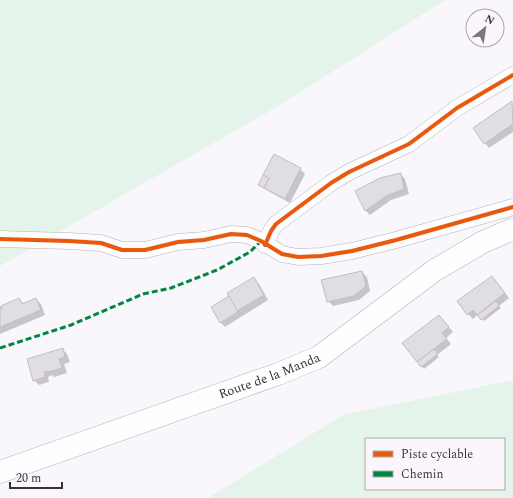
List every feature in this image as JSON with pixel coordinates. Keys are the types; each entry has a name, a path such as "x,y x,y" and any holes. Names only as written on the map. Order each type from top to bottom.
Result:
{"main road":[{"name":"Route de la Manda","path":"0,472 278,374 319,357 435,270 483,242 513,229"}],"street":[{"path":"265,245 276,224 331,183 349,172 409,144 457,108 513,75"},
{"path":"0,239 101,243 122,250 145,250 178,242 204,240 231,234 247,236 282,254 298,257 321,256 352,251 396,240 513,207"}],"shaded area":[{"path":"0,0 445,0 280,105 0,266"},
{"path":"513,380 513,498 208,498 343,415"}],"building":[{"path":"512,101 513,124 484,144 473,128"},
{"path":"274,154 301,168 285,199 264,188 269,178 263,175"},
{"path":"401,173 404,189 386,196 365,211 355,191 380,178"},
{"path":"263,175 269,178 264,188 258,185"},
{"path":"362,271 366,286 354,296 327,302 321,280"},
{"path":"492,276 505,293 477,315 473,310 467,315 457,301"},
{"path":"254,277 264,295 237,311 227,293"},
{"path":"229,296 238,312 220,323 211,307"},
{"path":"19,298 22,304 36,298 41,310 0,327 1,306"},
{"path":"496,301 499,306 481,320 477,315"},
{"path":"439,315 449,327 442,333 447,339 417,362 402,343"},
{"path":"63,348 65,357 59,359 62,368 44,372 45,377 33,381 27,359"},
{"path":"434,349 438,354 421,367 417,362"}],"marked path":[{"path":"0,348 71,325 143,294 171,288 217,270 250,252 261,241"}],"cycle path":[{"path":"265,245 276,224 331,183 349,172 409,144 457,108 513,75"},
{"path":"0,239 101,243 122,250 145,250 178,242 204,240 231,234 247,235 261,241 282,254 298,257 321,256 352,251 396,240 513,207"}]}
